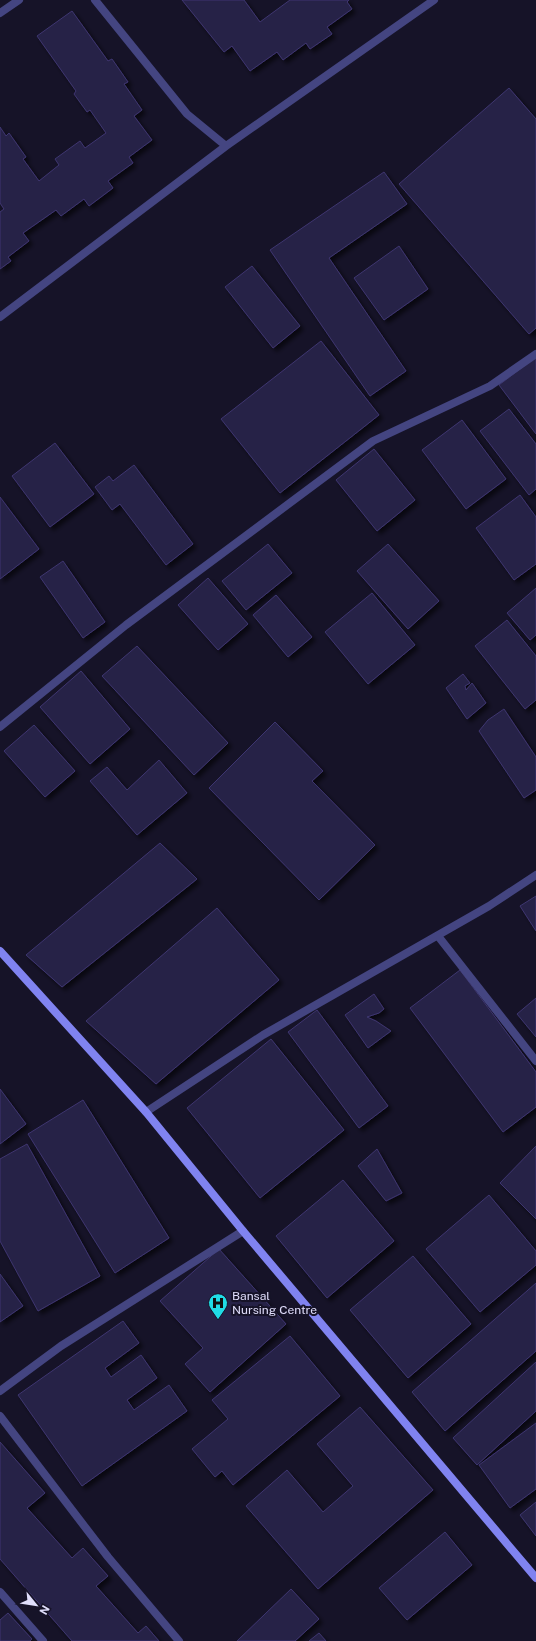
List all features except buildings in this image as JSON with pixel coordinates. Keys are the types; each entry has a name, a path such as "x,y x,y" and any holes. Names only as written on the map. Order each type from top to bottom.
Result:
{"street":[{"path":"0,13 19,0"},
{"path":"95,0 187,114 226,146"},
{"path":"0,317 226,146 434,0"},
{"path":"0,727 126,625 373,441 490,386 536,354"},
{"path":"146,1112 263,1035 490,906 536,875"},
{"path":"438,936 536,1060"},
{"path":"0,951 146,1112 243,1231 536,1578"},
{"path":"0,1391 61,1346 243,1231"},
{"path":"0,1416 108,1557 179,1641"},
{"path":"0,1592 43,1641"}],"place":[{"name":"Bansal Nursing Centre","path":"218,1320"}]}
